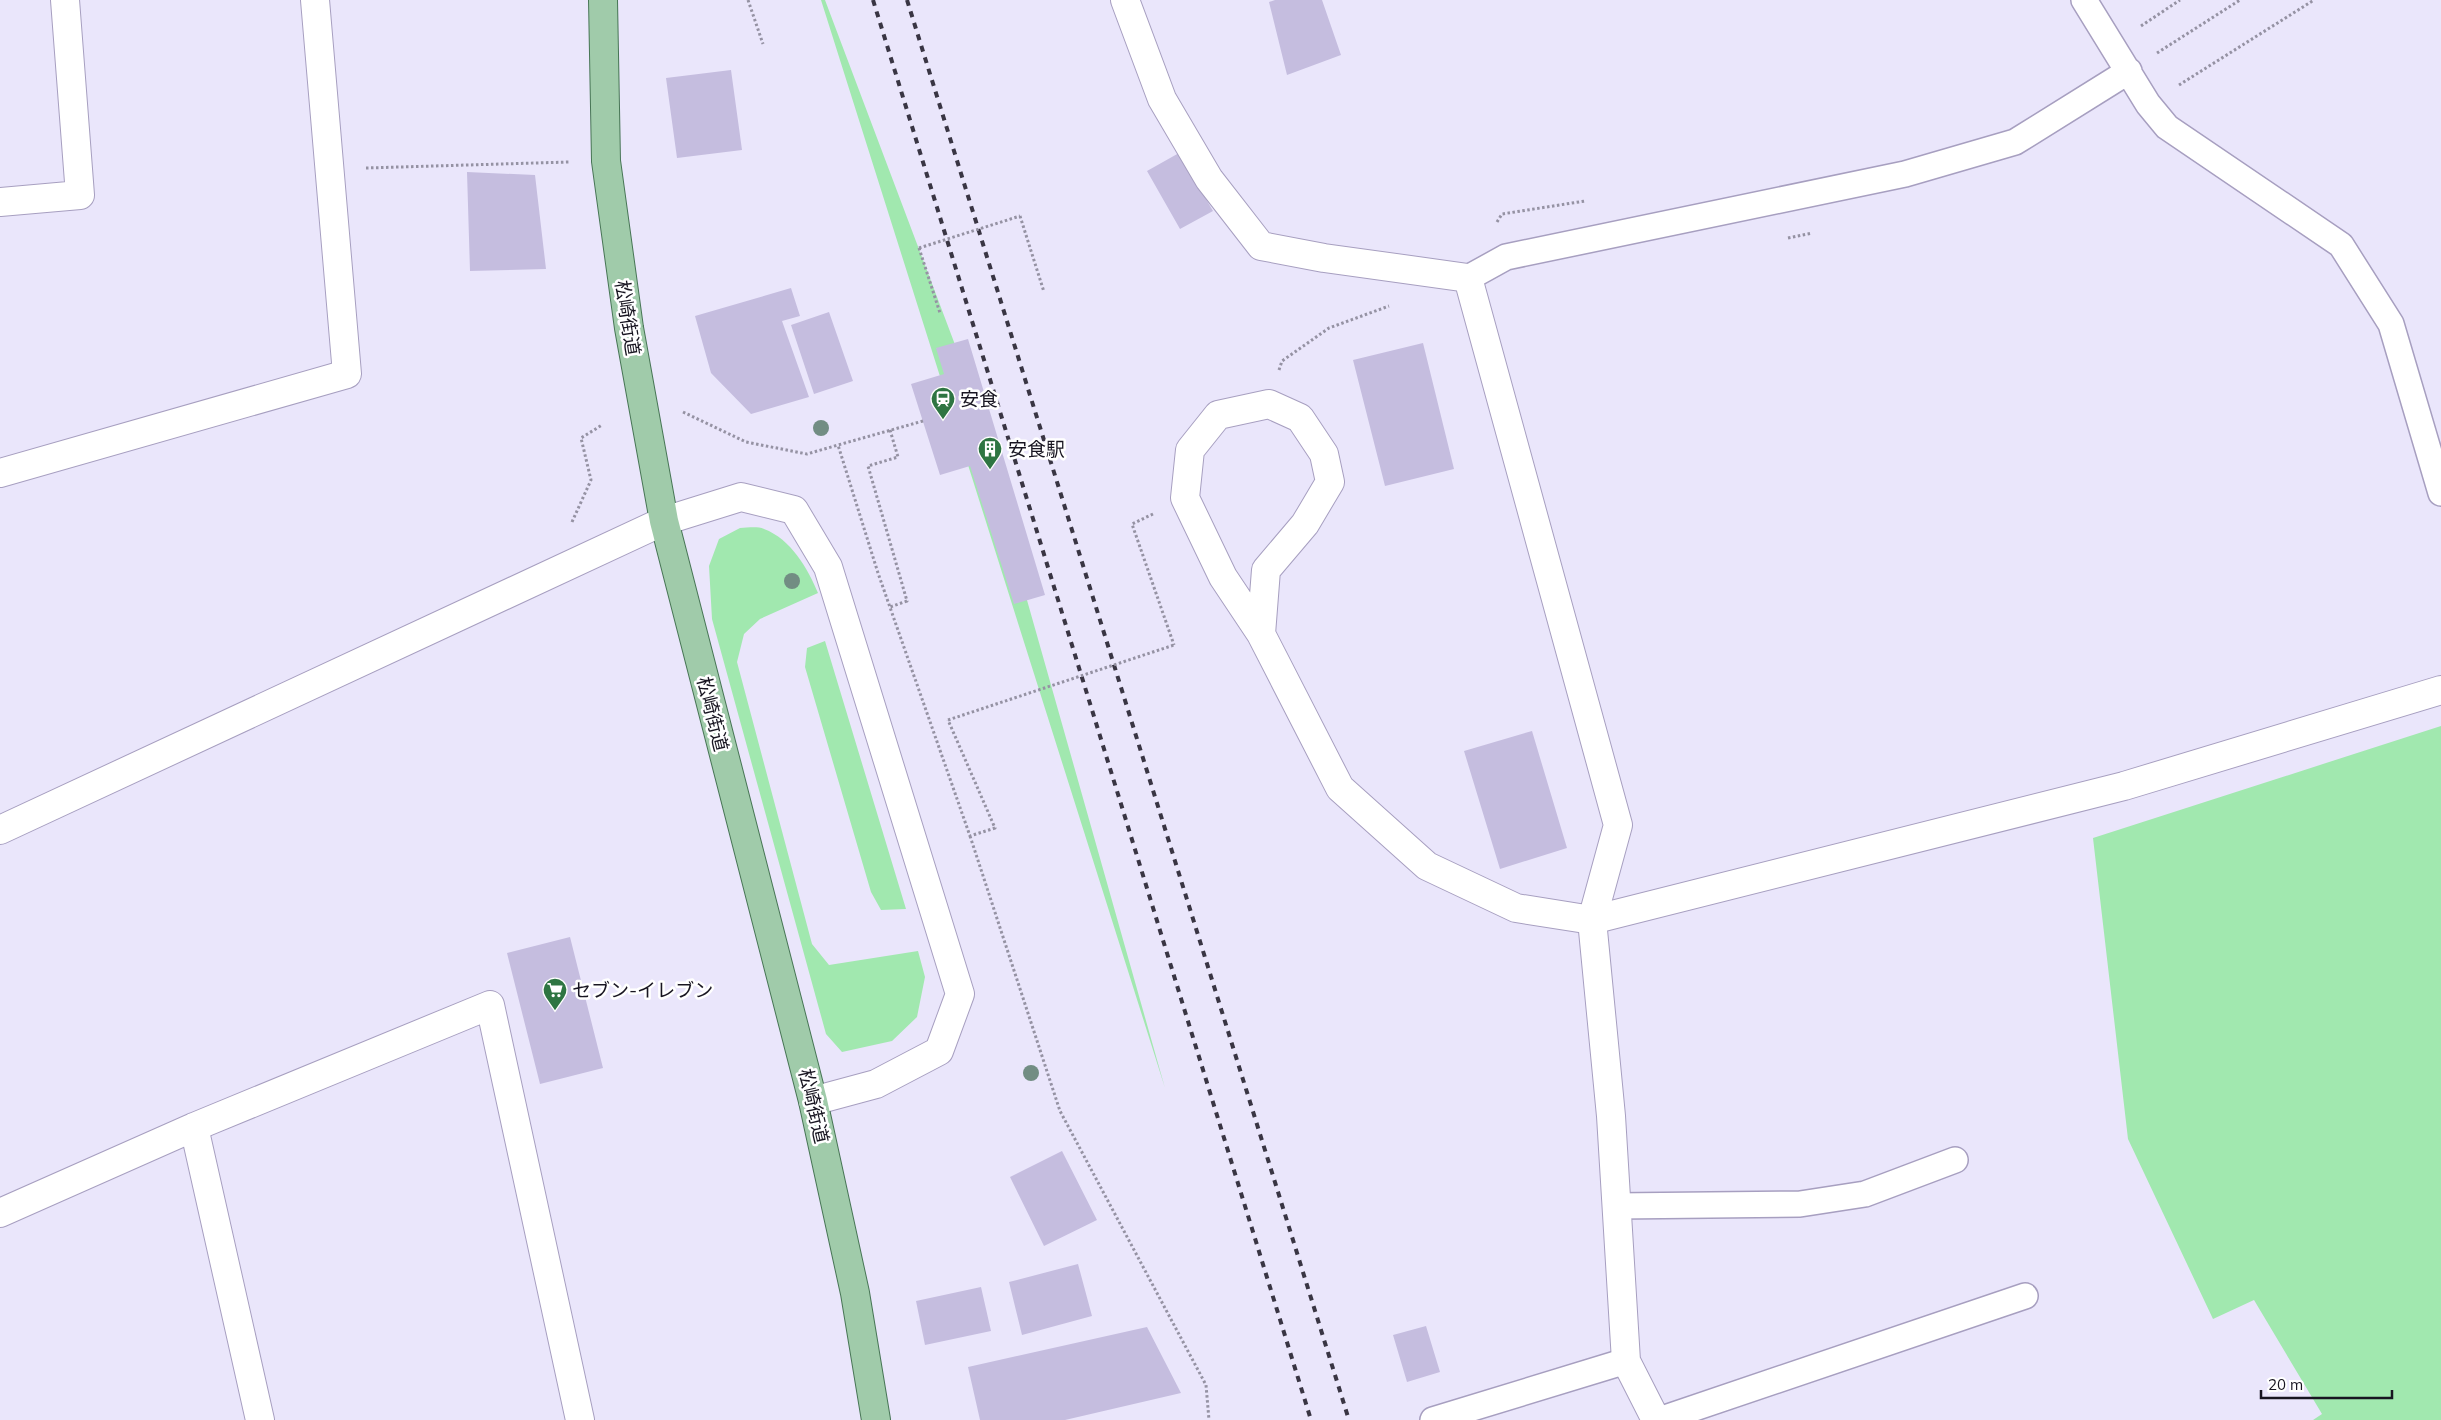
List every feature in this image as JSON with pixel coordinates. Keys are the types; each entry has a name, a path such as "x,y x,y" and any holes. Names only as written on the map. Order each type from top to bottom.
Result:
{"main road":[{"name":"松崎街道","path":"603,0 606,161 629,328 664,521 814,1101 855,1293 876,1420"}],"street":[{"path":"0,202 80,194 65,0"},
{"path":"0,473 347,374 316,0"},
{"path":"1124,0 1162,99 1209,179 1261,246 1324,258 1468,278 1618,825 1592,920 1611,1116 1626,1361 1658,1420"},
{"path":"1260,634 1266,570 1305,524 1330,482 1324,454 1300,418 1269,404 1218,415 1190,450 1185,498 1223,577 1260,634 1340,788 1427,866 1516,908 1592,920 2124,786 2441,690"},
{"path":"0,830 664,521 741,497 794,510 828,567 960,994 939,1051 876,1084 814,1101"},
{"path":"0,1213 194,1127 490,1005 580,1420"},
{"path":"194,1127 260,1420"}],"lane":[{"path":"2084,0 2148,104 2167,127 2341,245 2391,324 2441,493"},
{"path":"1468,278 1506,257 1905,174 2014,142 2129,71"},
{"path":"1616,1206 1800,1204 1864,1194 1955,1160"},
{"path":"1658,1420 2025,1296"},
{"path":"1432,1420 1626,1361"}],"path":[{"path":"748,0 764,44"},
{"path":"2112,46 2180,0"},
{"path":"2129,71 2240,0"},
{"path":"360,168 606,161"},
{"path":"1468,278 1502,214 1589,201"},
{"path":"940,314 919,248 1020,216 1044,292"},
{"path":"1269,404 1282,361 1329,328 1394,305"},
{"path":"676,412 683,412 746,442 807,454 923,421"},
{"path":"890,430 898,457 868,466 907,601 890,607"},
{"path":"838,445 890,607 970,836 1060,1111 1206,1384 1209,1420"},
{"path":"970,836 995,828 948,720 1174,645 1132,524 1185,498"}],"green space":[{"path":"821,0 825,0 954,342 1165,1088"},
{"path":"740,528 761,528 782,540 804,565 818,593 760,619 744,634 737,662 812,944 829,965 918,951 925,977 917,1017 892,1041 842,1052 826,1034 712,619 709,566 719,539"},
{"path":"825,641 906,909 881,910 871,892 805,667 807,648"},
{"path":"2441,726 2441,1420 2313,1420 2322,1414 2254,1300 2213,1319 2128,1139 2093,838"}],"building":[{"path":"1275,0 1322,0 1341,55 1287,75 1269,2"},
{"path":"731,70 742,150 677,158 666,78"},
{"path":"1179,153 1213,211 1180,229 1147,171"},
{"path":"467,172 535,175 546,269 470,271"},
{"path":"791,288 800,316 782,321 809,397 751,414 711,373 695,316"},
{"path":"829,312 853,381 814,394 791,325"},
{"name":"安食駅","path":"968,339 1045,595 1014,604 970,466 940,475 911,384 944,374 936,348"},
{"path":"1423,343 1454,469 1385,486 1353,360"},
{"path":"1532,731 1567,848 1500,869 1464,751"},
{"name":"セブン-イレブン","path":"570,937 603,1068 540,1084 507,953"},
{"path":"1062,1151 1097,1220 1044,1246 1010,1177"},
{"path":"1078,1264 1092,1316 1022,1335 1009,1282"},
{"path":"981,1287 991,1331 925,1345 916,1301"},
{"path":"1426,1326 1440,1372 1407,1382 1393,1335"},
{"path":"1147,1327 1181,1393 1065,1420 980,1420 968,1367"}],"railway":[{"path":"873,0 1311,1420"},
{"path":"907,0 1349,1420"}],"place":[{"name":"安食","path":"943,420"},
{"name":"安食駅","path":"990,470"},
{"name":"セブン-イレブン","path":"555,1011"}]}
